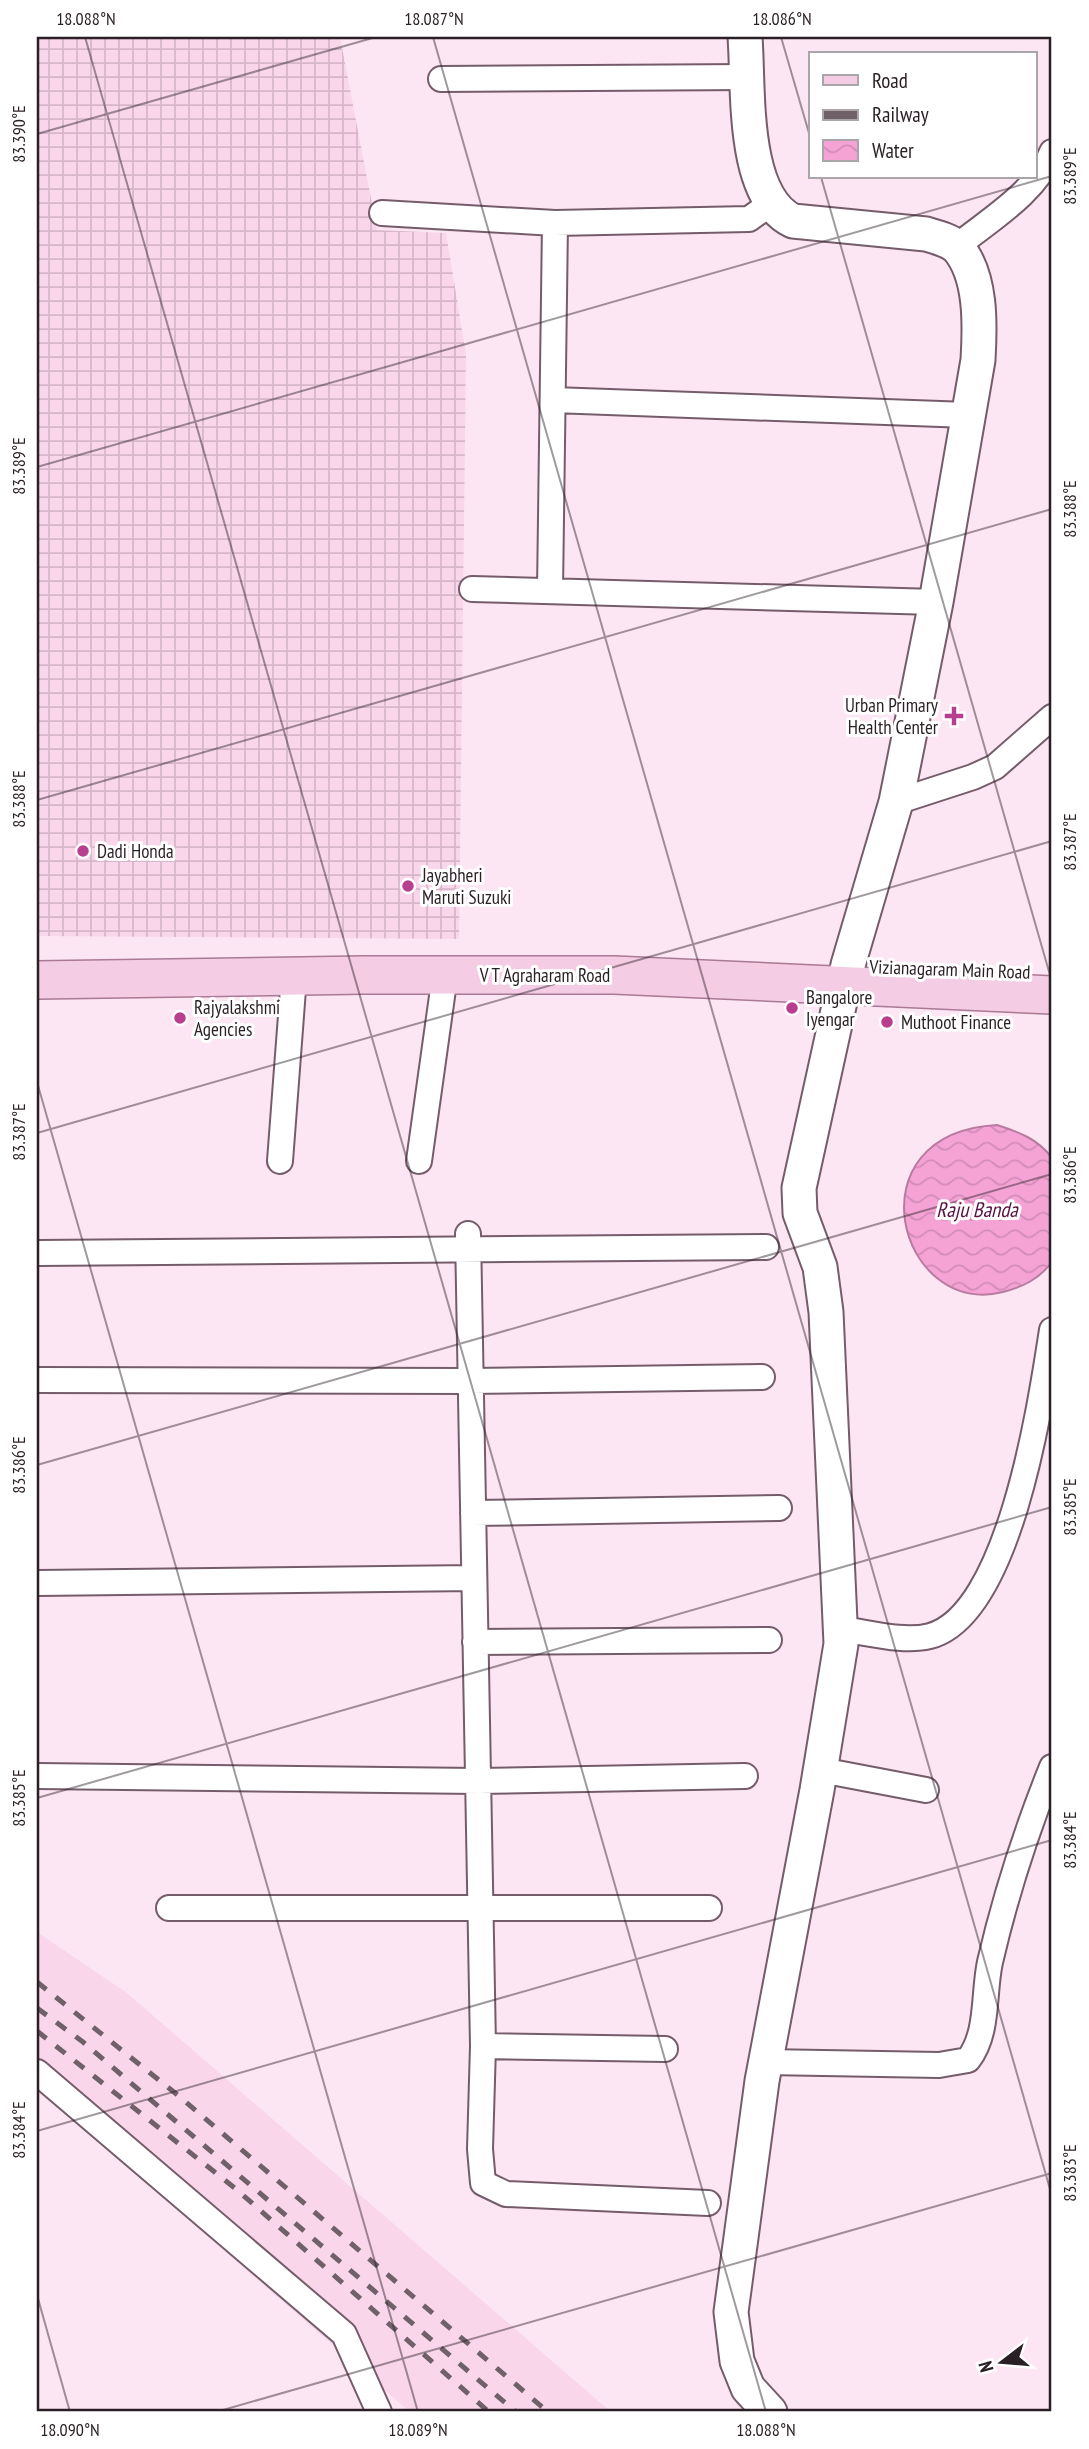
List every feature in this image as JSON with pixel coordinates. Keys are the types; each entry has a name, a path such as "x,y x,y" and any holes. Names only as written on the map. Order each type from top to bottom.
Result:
{"main road":[{"name":"V T Agraharam Road","path":"37,959 391,955 686,958 1052,995"},
{"name":"Vizianagaram Main Road","path":"846,975 1052,973"},
{"name":"V T Agraharam Road","path":"37,980 294,975 846,975"}],"street":[{"path":"745,37 754,165 770,204 781,215 793,221 926,234 956,247 967,265 975,290 979,328 978,360 936,602 896,802 846,975 799,1188 800,1213 820,1267 826,1312 841,1644 821,1770 765,2062 730,2312 737,2361 748,2388 771,2412"},
{"path":"441,79 748,77"},
{"path":"956,247 1034,183 1047,167 1052,152"},
{"path":"382,214 555,223 749,219 770,204"},
{"path":"550,591 555,223"},
{"path":"553,400 968,415"},
{"path":"472,589 936,602"},
{"path":"896,802 995,767 1052,717"},
{"path":"280,1161 294,975"},
{"path":"419,1161 444,975"},
{"path":"468,1242 482,2046 480,2149 483,2183 506,2194 708,2203"},
{"path":"37,1253 468,1242 766,1247"},
{"path":"840,1629 913,1638 947,1629 964,1615 986,1581 1021,1496 1052,1330"},
{"path":"37,1380 470,1381 762,1377"},
{"path":"473,1513 779,1508"},
{"path":"37,1583 474,1578"},
{"path":"475,1642 769,1640"},
{"path":"765,2062 939,2065 968,2060 976,2050 982,2026 990,1964 997,1939 1052,1767"},
{"path":"821,1770 926,1790"},
{"path":"37,1776 478,1780 745,1776"},
{"path":"169,1908 709,1908"},
{"path":"482,2046 665,2049"},
{"path":"37,2072 344,2334 379,2412"}],"shaded area":[{"path":"37,37 340,37 377,230 446,233 466,354 459,939 37,936"},
{"path":"37,1932 127,1993 611,2412 410,2412 37,2088"}],"water":[{"name":"Raju Banda","path":"997,1125 1028,1137 1052,1158 1052,1262 1036,1278 1017,1288 1003,1292 967,1293 937,1278 916,1253 905,1221 906,1188 921,1158 950,1136"}],"railway":[{"path":"37,1982 180,2097 548,2412"},
{"path":"37,2008 83,2042 516,2412"},
{"path":"37,2031 236,2189 489,2412"}],"place":[{"name":"Urban Primary Health Center","path":"954,716"},
{"name":"Dadi Honda","path":"83,851"},
{"name":"Jayabheri Maruti Suzuki","path":"408,886"},
{"name":"Bangalore Iyengar","path":"792,1008"},
{"name":"Rajyalakshmi Agencies","path":"180,1018"},
{"name":"Muthoot Finance","path":"887,1022"}]}
